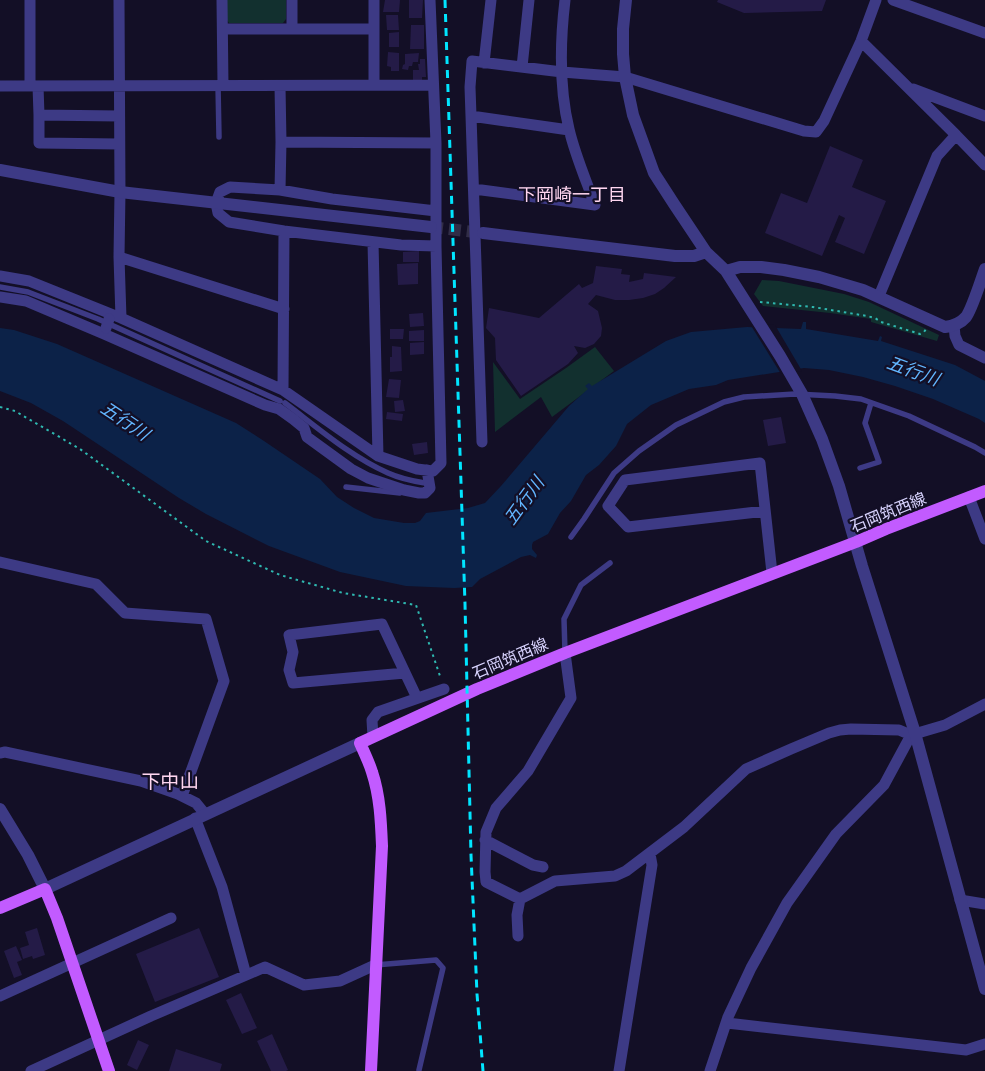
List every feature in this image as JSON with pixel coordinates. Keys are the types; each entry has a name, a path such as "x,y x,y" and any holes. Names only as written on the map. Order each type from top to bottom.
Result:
{"main road":[{"name":"石岡筑西線","path":"360,743 470,692 565,653 985,491"},
{"path":"360,743 372,771 382,817 371,1071"},
{"path":"0,908 45,889 109,1071"}],"street":[{"path":"30,0 34,86 39,115 39,143 119,144"},
{"path":"110,323 119,257 119,0"},
{"path":"221,85 222,0"},
{"path":"292,0 292,29"},
{"path":"374,0 374,85"},
{"path":"0,297 26,301 110,323 284,400 378,456 432,472 441,463 436,246 436,143 430,0"},
{"path":"484,63 491,0"},
{"path":"522,67 529,0"},
{"path":"474,190 595,205 569,130 564,96 562,31 565,0"},
{"path":"626,0 623,29 624,77 632,115 654,173 706,252 726,271 752,303 800,392 822,439 840,486 985,989"},
{"path":"482,442 470,87 472,62 624,77 816,132 824,120 861,41 876,0"},
{"path":"893,0 985,33"},
{"path":"223,29 374,30"},
{"path":"861,41 985,165"},
{"path":"0,86 433,85"},
{"path":"280,86 280,190"},
{"path":"909,88 985,116"},
{"path":"39,115 119,116"},
{"path":"471,116 569,130"},
{"path":"879,296 937,156 956,135"},
{"path":"281,142 436,143"},
{"path":"0,170 120,192 431,227"},
{"path":"436,211 332,199 280,190 230,187 220,192 216,203 218,213 229,222 373,242 436,246"},
{"path":"284,231 284,400 293,419 304,428 307,437 351,469 368,478 404,490 425,493 430,488 427,470"},
{"path":"483,233 684,257 706,252"},
{"path":"373,242 378,456"},
{"path":"119,257 284,309"},
{"path":"726,271 748,266 784,270 838,282 879,296 945,326 959,323 967,316 985,270"},
{"path":"0,276 29,281 265,405 284,400"},
{"path":"954,325 955,336 959,345 985,358"},
{"path":"765,511 628,527 608,506 624,480 760,463 772,574"},
{"path":"969,497 985,539"},
{"path":"0,562 96,584 125,612 206,619 224,682 182,796"},
{"path":"405,673 293,683 289,670 292,652 289,635 382,624 417,698"},
{"path":"520,899 486,882 484,872 486,832 496,808 528,770 571,698 565,653"},
{"path":"373,737 372,720 378,712 444,689"},
{"path":"520,899 555,881 615,876 626,871 684,827 746,769 829,733 851,729 899,730 913,734 945,725 985,704"},
{"path":"710,1071 727,1023 751,968 787,903 836,834 884,784 913,734"},
{"path":"0,809 28,855 45,889 360,743"},
{"path":"0,753 5,752 142,781 196,803 222,887 246,975"},
{"path":"485,840 526,861 543,867"},
{"path":"619,1071 652,865 650,854"},
{"path":"518,936 517,915 520,899"},
{"path":"960,900 985,904"},
{"path":"0,996 171,918"},
{"path":"30,1071 265,967 304,985 340,981 375,966"},
{"path":"727,1023 966,1050 985,1044"}],"lane":[{"path":"219,137 221,85"},
{"path":"0,287 28,292 98,319 284,400 343,446 368,462 404,479 425,483"},
{"path":"571,537 614,473 639,451 676,425 724,402 744,397 800,392 861,399 909,416 985,453"},
{"path":"860,468 879,462 865,423 871,403"},
{"path":"346,487 397,493 415,492"},
{"path":"565,653 564,619 582,585 610,563"},
{"path":"375,966 436,960 442,968 420,1070"}],"path":[{"path":"752,303 813,307 860,314 920,334 924,332 927,326"},
{"path":"0,407 15,411 80,449 206,541 280,575 343,593 416,605 444,689"}],"green space":[{"path":"227,0 286,0 286,19 283,23 229,23 227,20"},
{"path":"762,280 779,281 844,294 869,302 939,335 937,341 871,322 871,319 763,306 754,294"},
{"path":"595,347 614,371 552,417 541,397 495,432 493,362 520,399"}],"water":[{"name":"五行川","path":"803,322 806,322 806,329 878,341 880,336 882,337 881,341 955,365 985,381 985,423 933,399 895,386 829,370 804,368 728,380 716,385 689,389 651,405 627,424 616,446 599,465 586,475 548,534 533,542 532,549 537,555 536,558 530,555 521,557 480,579 472,587 406,586 340,572 269,546 179,498 63,421 31,403 0,391 0,328 14,330 57,344 236,423 320,479 337,497 354,508 374,518 415,523 420,521 426,513 468,508 485,503 569,406 588,389 585,386 589,383 592,386 666,341 691,332 747,327 801,329"}],"pier":[{"path":"750,324 775,325 802,371 781,374"}],"building":[{"path":"385,0 400,0 399,12 383,12"},
{"path":"409,0 423,0 422,18 409,18"},
{"path":"718,0 826,0 822,11 744,13 717,2"},
{"path":"386,15 398,15 399,30 387,30"},
{"path":"411,25 424,25 424,49 410,49"},
{"path":"399,32 399,47 389,47 389,33"},
{"path":"388,52 399,53 399,71 391,71 391,67 387,66"},
{"path":"419,53 418,62 413,62 408,70 402,69 405,64 405,54"},
{"path":"420,59 425,59 426,77 422,77 422,80 413,80 413,70 419,70 418,64 420,64"},
{"path":"830,146 863,160 852,187 886,201 864,254 835,242 845,218 839,215 822,256 765,233 781,193 807,203"},
{"path":"419,251 419,262 403,262 403,252"},
{"path":"418,263 418,284 398,285 397,264"},
{"path":"596,266 622,269 621,274 630,275 629,282 643,279 644,273 676,277 655,294 643,298 615,300 596,295 588,304 598,311 602,328 601,336 594,344 585,348 574,346 578,353 568,364 521,396 496,360 495,338 486,328 489,308 539,318 579,284 582,288 593,283"},
{"path":"423,313 424,326 410,327 409,314"},
{"path":"390,329 404,329 403,339 390,339"},
{"path":"424,330 424,341 409,341 409,331"},
{"path":"424,342 424,354 410,355 410,343"},
{"path":"392,346 401,347 402,371 390,372"},
{"path":"389,379 401,380 399,398 386,397"},
{"path":"403,400 405,411 395,412 394,401"},
{"path":"387,412 403,414 402,421 386,419"},
{"path":"781,417 786,443 768,446 763,420"},
{"path":"427,442 428,453 414,455 412,444"},
{"path":"37,928 45,955 33,959 32,956 23,959 20,948 29,945 25,932"},
{"path":"199,928 219,977 155,1002 136,954"},
{"path":"16,946 22,960 17,962 22,975 14,978 4,951"},
{"path":"241,993 257,1028 242,1034 226,1000"},
{"path":"272,1034 288,1070 286,1071 271,1071 257,1041"},
{"path":"138,1040 149,1045 137,1070 127,1065"},
{"path":"176,1049 222,1064 220,1071 169,1071"}],"tunnel":[{"path":"431,227 483,233"}],"railway":[{"path":"445,0 465,604 471,855 477,994 483,1071"}],"district":[{"name":"下岡崎一丁目","path":"572,195"},
{"name":"下中山","path":"170,781"}]}
